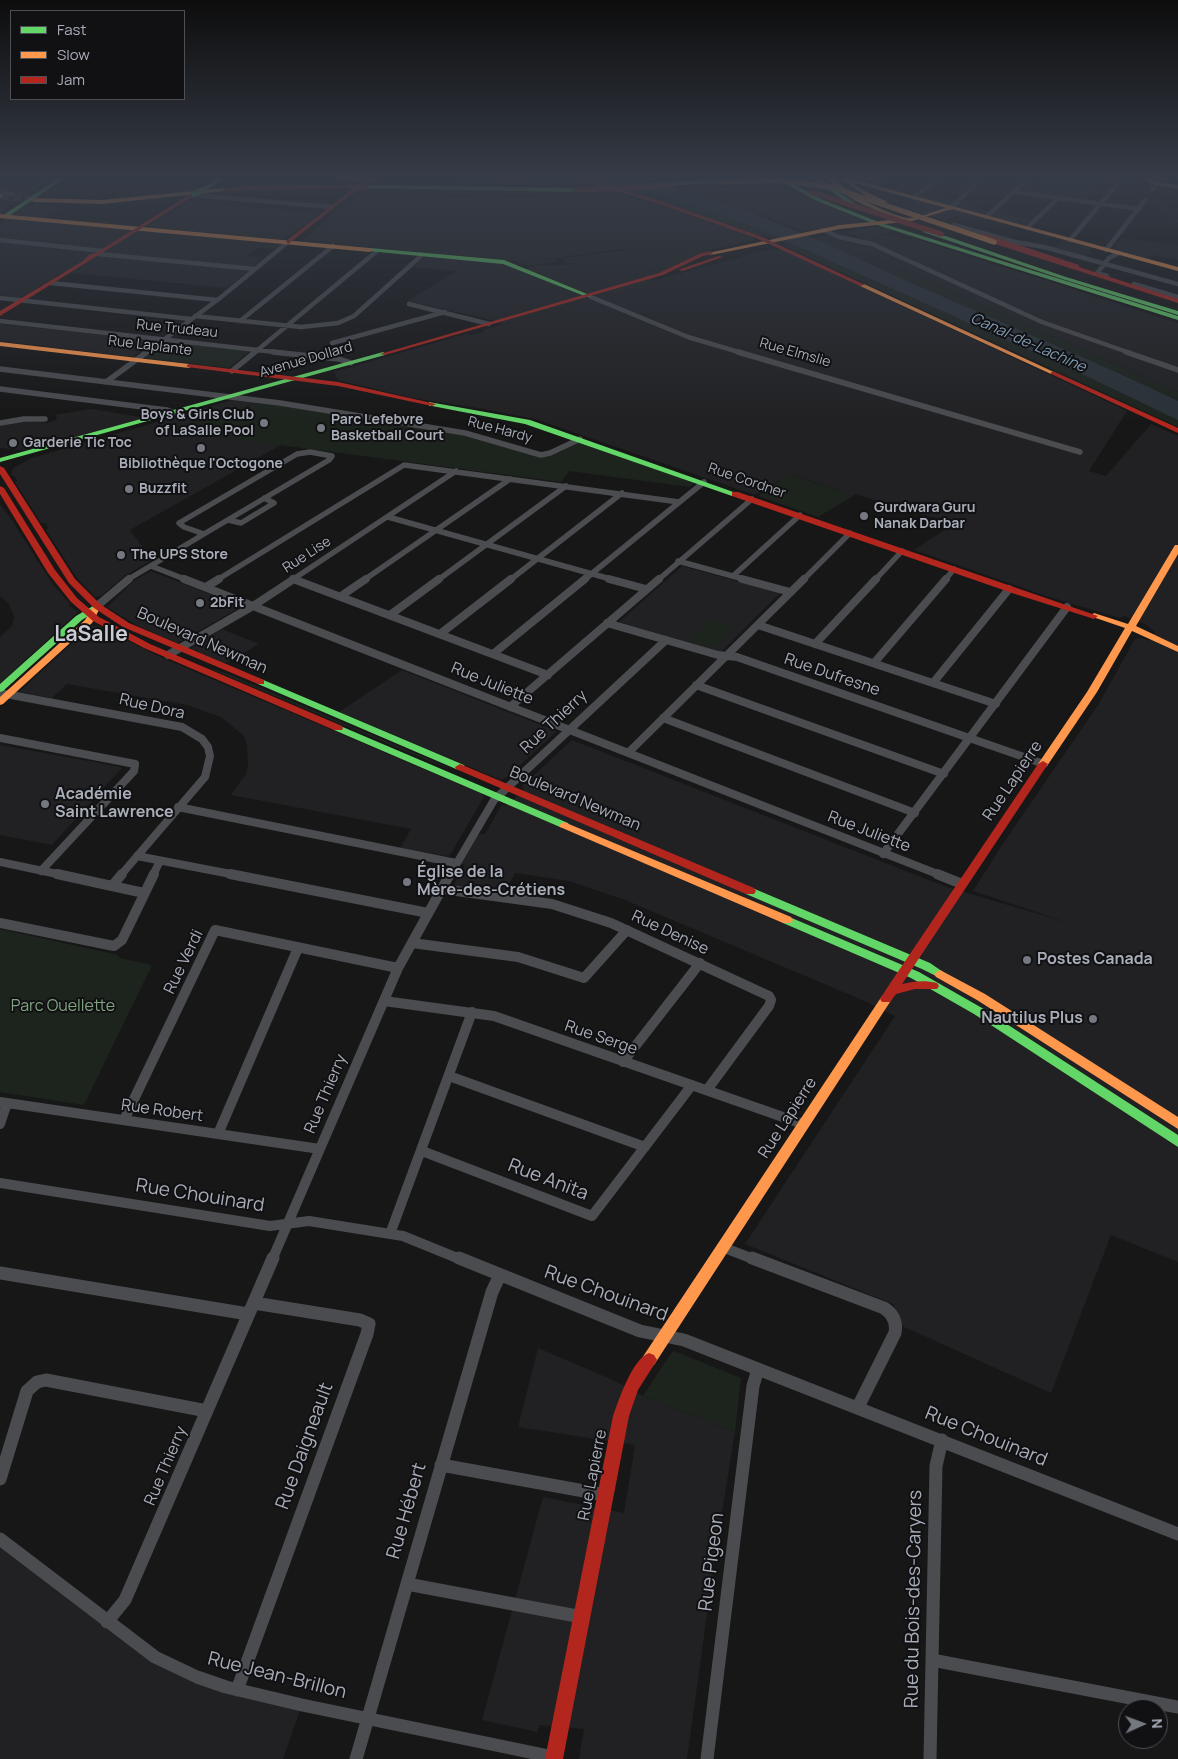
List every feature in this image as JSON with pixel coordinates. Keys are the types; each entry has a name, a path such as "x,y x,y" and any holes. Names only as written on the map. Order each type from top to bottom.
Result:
{"main road":[{"path":"0,314 89,260"},
{"name":"Rue Elmslie","path":"477,260 509,263 589,296"},
{"name":"Avenue Dollard","path":"296,378 589,296 664,273 688,260"},
{"path":"810,260 1178,431"},
{"path":"993,260 1178,318"},
{"path":"1017,260 1116,294 1178,312"},
{"path":"1024,260 1116,294"},
{"path":"1030,260 1178,312"},
{"path":"1047,260 1178,300"},
{"path":"1052,260 1178,300"},
{"path":"1054,260 1064,264"},
{"path":"1069,260 1101,268"},
{"path":"1144,260 1178,270"},
{"name":"Rue Laplante","path":"0,344 232,371 275,380 296,378"},
{"path":"328,370 324,376 332,383"},
{"name":"Rue Cordner","path":"296,378 332,383 399,398 510,418 580,439 1009,589 1130,627 1178,649"},
{"name":"Avenue Dollard","path":"2,469 29,456 175,412 232,397 275,380"},
{"name":"Avenue Dollard","path":"0,460 131,425"},
{"name":"Boulevard Newman","path":"2,469 92,612 132,628 173,652"},
{"name":"Boulevard Newman","path":"1,493 60,585 104,623 502,792 904,970 937,986 1178,1142"},
{"name":"Rue Lapierre","path":"554,1758 627,1396 636,1377 911,959 1092,692 1178,547"},
{"path":"2,695 83,626 92,612"},
{"path":"2,695 79,618 92,612"},
{"path":"83,626 104,623"},
{"name":"Boulevard Newman","path":"502,792 911,959 981,997 1178,1124"},
{"path":"891,991 914,985 937,986"}],"street":[{"path":"169,260 255,269"},
{"path":"106,382 193,318 266,260"},
{"path":"240,321 316,260"},
{"path":"232,371 365,260"},
{"path":"0,298 193,318 287,326 319,326 350,318 416,260"},
{"path":"907,260 1053,327 1178,370"},
{"path":"1074,260 1101,268 1178,284"},
{"path":"1101,268 1107,260"},
{"path":"1101,268 1178,300"},
{"path":"51,283 216,300"},
{"name":"Rue Elmslie","path":"589,296 696,340 1080,452"},
{"path":"409,304 489,324"},
{"path":"332,343 445,312"},
{"name":"Rue Trudeau","path":"0,321 339,359 351,363"},
{"name":"Rue Hardy","path":"0,369 232,397 465,433 497,440 542,455 550,454 580,439"},
{"path":"0,389 175,412"},
{"path":"0,423 28,419 45,419"},
{"path":"92,612 129,578 151,566 205,534 264,498 332,458 325,454 308,452 296,455 179,523 184,527 205,534"},
{"path":"206,587 405,465 679,502"},
{"name":"Rue Lise","path":"173,652 253,606 456,472"},
{"path":"341,596 510,479"},
{"path":"493,654 704,482"},
{"path":"390,615 566,486"},
{"path":"440,634 622,493"},
{"path":"228,520 242,522 274,503 264,498"},
{"path":"510,707 752,498"},
{"path":"733,576 800,516"},
{"path":"388,517 646,589"},
{"path":"628,754 850,533"},
{"path":"815,644 902,551"},
{"path":"678,562 790,592"},
{"name":"Rue Juliette","path":"151,566 962,884"},
{"path":"874,663 954,569"},
{"path":"293,579 548,675"},
{"path":"933,683 1009,589"},
{"path":"883,854 971,738 1066,607"},
{"name":"Rue Dufresne","path":"608,622 718,655 738,657 1044,764"},
{"path":"758,625 996,704"},
{"name":"Rue Thierry","path":"107,1622 125,1600 398,968 456,863 492,802 666,640"},
{"path":"696,685 944,774"},
{"name":"Rue Dora","path":"2,695 164,723 192,732 208,746 210,756 205,777 112,886"},
{"path":"663,718 915,813"},
{"path":"0,738 135,764 134,771 41,871"},
{"path":"178,808 456,863"},
{"path":"137,856 428,913"},
{"path":"0,923 114,946 122,940 160,861"},
{"path":"0,862 144,893"},
{"name":"Rue Denise","path":"442,889 552,904 611,923 765,994 771,1000 769,1006 707,1090"},
{"name":"Rue Verdi","path":"124,1120 215,930 398,968"},
{"path":"412,943 518,957 584,978 627,930"},
{"path":"218,1134 298,948"},
{"path":"623,1062 700,963"},
{"name":"Rue Serge","path":"384,1001 494,1016 803,1124"},
{"path":"390,1234 472,1012"},
{"path":"449,1076 645,1148"},
{"name":"Rue Anita","path":"422,1150 592,1216 692,1085"},
{"path":"0,1124 4,1102"},
{"name":"Rue Robert","path":"4,1102 320,1149"},
{"name":"Rue Chouinard","path":"0,1183 270,1226 309,1221 406,1238 640,1331 684,1340 1178,1534"},
{"path":"722,1247 884,1308 892,1314 896,1324 895,1333 858,1407"},
{"path":"0,1273 251,1308"},
{"name":"Rue Hébert","path":"356,1759 492,1292 500,1275"},
{"name":"Rue Daigneault","path":"237,1690 367,1334 368,1324 360,1320 251,1308"},
{"name":"Rue Pigeon","path":"707,1759 751,1395 758,1369"},
{"path":"0,1479 27,1391 37,1382 46,1380 207,1411"},
{"name":"Rue du Bois-des-Caryers","path":"930,1759 936,1466 942,1440"},
{"path":"441,1465 606,1495"},
{"name":"Rue Jean-Brillon","path":"0,1540 155,1657 177,1669 237,1690 554,1758"},
{"path":"407,1584 582,1618"},
{"path":"932,1660 1178,1707"}],"shaded area":[{"path":"0,260 260,260 227,288 63,272 20,298 0,295"},
{"path":"422,260 506,260 504,265 519,270 540,265 635,264 660,273 648,277 657,280 729,260 805,260 1127,411 1089,471 1106,476 1151,424 1178,436 1178,1262 1111,1235 1051,1393 902,1326 893,1304 745,1244 895,1016 867,1002 625,900 569,881 515,873 505,893 453,886 465,865 456,863 474,835 485,834 502,804 506,806 524,789 522,786 572,740 944,886 1069,923 973,891 1002,845 1098,705 1135,639 1142,638 1149,641 1155,632 1145,624 1124,616 1120,618 1046,596 914,550 959,520 938,518 908,511 856,494 853,496 790,474 755,495 535,419 413,398 338,380 334,372 466,334 472,335 503,324 407,301 457,271 414,267"},
{"path":"880,260 981,260 1178,323 1178,392"},
{"path":"0,324 154,341 133,357 0,341"},
{"path":"233,400 260,402 167,430 281,445 130,530 152,560 126,575 101,596 95,597 77,578 46,530 48,527 45,523 41,523 15,482 17,481 15,477 11,475 13,468 32,458"},
{"path":"92,409 146,418 35,449 0,448 0,425 22,421 47,423 56,420 57,417 54,415"},
{"path":"0,504 14,525 16,525 52,583 70,604 68,605 78,612 0,683 0,637 12,626 14,616 8,603 0,596"},
{"path":"682,566 780,593 721,652 619,622"},
{"path":"151,571 241,607 177,643 136,625 107,607 135,580"},
{"path":"91,626 98,626 158,656 482,794 484,797 450,855 447,856 400,848 411,829 231,795 246,774 248,765 247,745 244,736 221,717 187,705 67,684 52,698 19,692"},
{"path":"222,629 259,644 225,664 199,651 190,649"},
{"path":"402,670 556,732 507,777 501,780 339,712"},
{"name":"Académie Saint Lawrence","path":"0,745 122,768 52,845 0,835"},
{"path":"538,1348 613,1380 643,1396 735,1432 717,1542 687,1759 579,1759 584,1729 540,1725 537,1732 482,1720 543,1497 624,1513 635,1445 518,1427"},
{"path":"0,1539 155,1657 302,1705 283,1759 0,1759"}],"green space":[{"path":"505,260 557,260 558,262 527,266 515,261"},
{"path":"563,260 685,260 660,273 635,264 574,265 573,263 565,263"},
{"path":"815,260 880,260 1178,392 1178,427"},
{"path":"168,342 250,351 229,368 144,358"},
{"path":"260,402 462,435 538,456 576,443 582,443 695,483 690,487 569,471 561,482 165,430"},
{"path":"789,474 853,496 818,517 758,496"},
{"path":"711,620 734,627 714,648 689,641"},
{"path":"206,667 228,674 457,771 431,762"},
{"name":"Parc Ouellette","path":"0,929 118,955 120,958 152,965 84,1105 0,1092"},
{"path":"674,1351 741,1378 735,1432 643,1396"}],"water":[{"name":"Canal-de-Lachine","path":"829,260 862,260 1178,401 1178,420 1078,372"}],"traffic: fast":[{"path":"483,260 504,262 589,296"},
{"path":"994,260 1178,318"},
{"path":"1011,260 1178,313"},
{"path":"0,460 383,354"},
{"path":"432,404 527,422 735,494"},
{"path":"0,689 79,618 93,609"},
{"path":"261,682 460,767"},
{"path":"338,728 564,825"},
{"path":"750,891 926,966 940,974"},
{"path":"787,920 915,975 978,1011 1178,1142"}],"traffic: slow":[{"path":"1145,260 1178,269"},
{"path":"862,285 1053,373"},
{"path":"0,344 189,366"},
{"path":"1043,764 1092,692 1178,547"},
{"path":"0,702 89,621 95,610"},
{"path":"1094,616 1130,627 1178,649"},
{"path":"564,825 787,920"},
{"path":"940,974 981,997 1178,1124"},
{"path":"649,1360 886,999"}],"traffic: jam":[{"path":"0,314 88,260"},
{"path":"383,354 661,274 690,260"},
{"path":"681,270 711,260"},
{"path":"808,260 862,285"},
{"path":"1050,260 1178,301"},
{"path":"1059,260 1077,266"},
{"path":"189,366 338,384 432,404"},
{"path":"1053,373 1178,431"},
{"path":"0,468 72,581 97,606 126,625 261,682"},
{"path":"0,488 51,571 74,600 96,619 147,646 338,728"},
{"path":"735,494 1018,592 1094,616"},
{"path":"886,999 1043,764"},
{"path":"460,767 750,891"},
{"path":"891,991 915,985 933,986"},
{"path":"554,1759 621,1416 631,1387 649,1360"}],"place":[{"name":"Boys & Girls Club of LaSalle Pool","path":"264,423"},
{"name":"Parc Lefebvre Basketball Court","path":"321,428"},
{"name":"Garderie Tic Toc","path":"13,443"},
{"name":"Bibliothèque l'Octogone","path":"201,448"},
{"name":"Buzzfit","path":"129,489"},
{"name":"Gurdwara Guru Nanak Darbar","path":"864,516"},
{"name":"The UPS Store","path":"121,555"},
{"name":"2bFit","path":"200,603"},
{"name":"Académie Saint Lawrence","path":"45,804"},
{"name":"Église de la Mère-des-Crétiens","path":"407,882"},
{"name":"Postes Canada","path":"1027,960"},
{"name":"Nautilus Plus","path":"1093,1019"}],"district":[{"name":"LaSalle","path":"91,635"}]}
